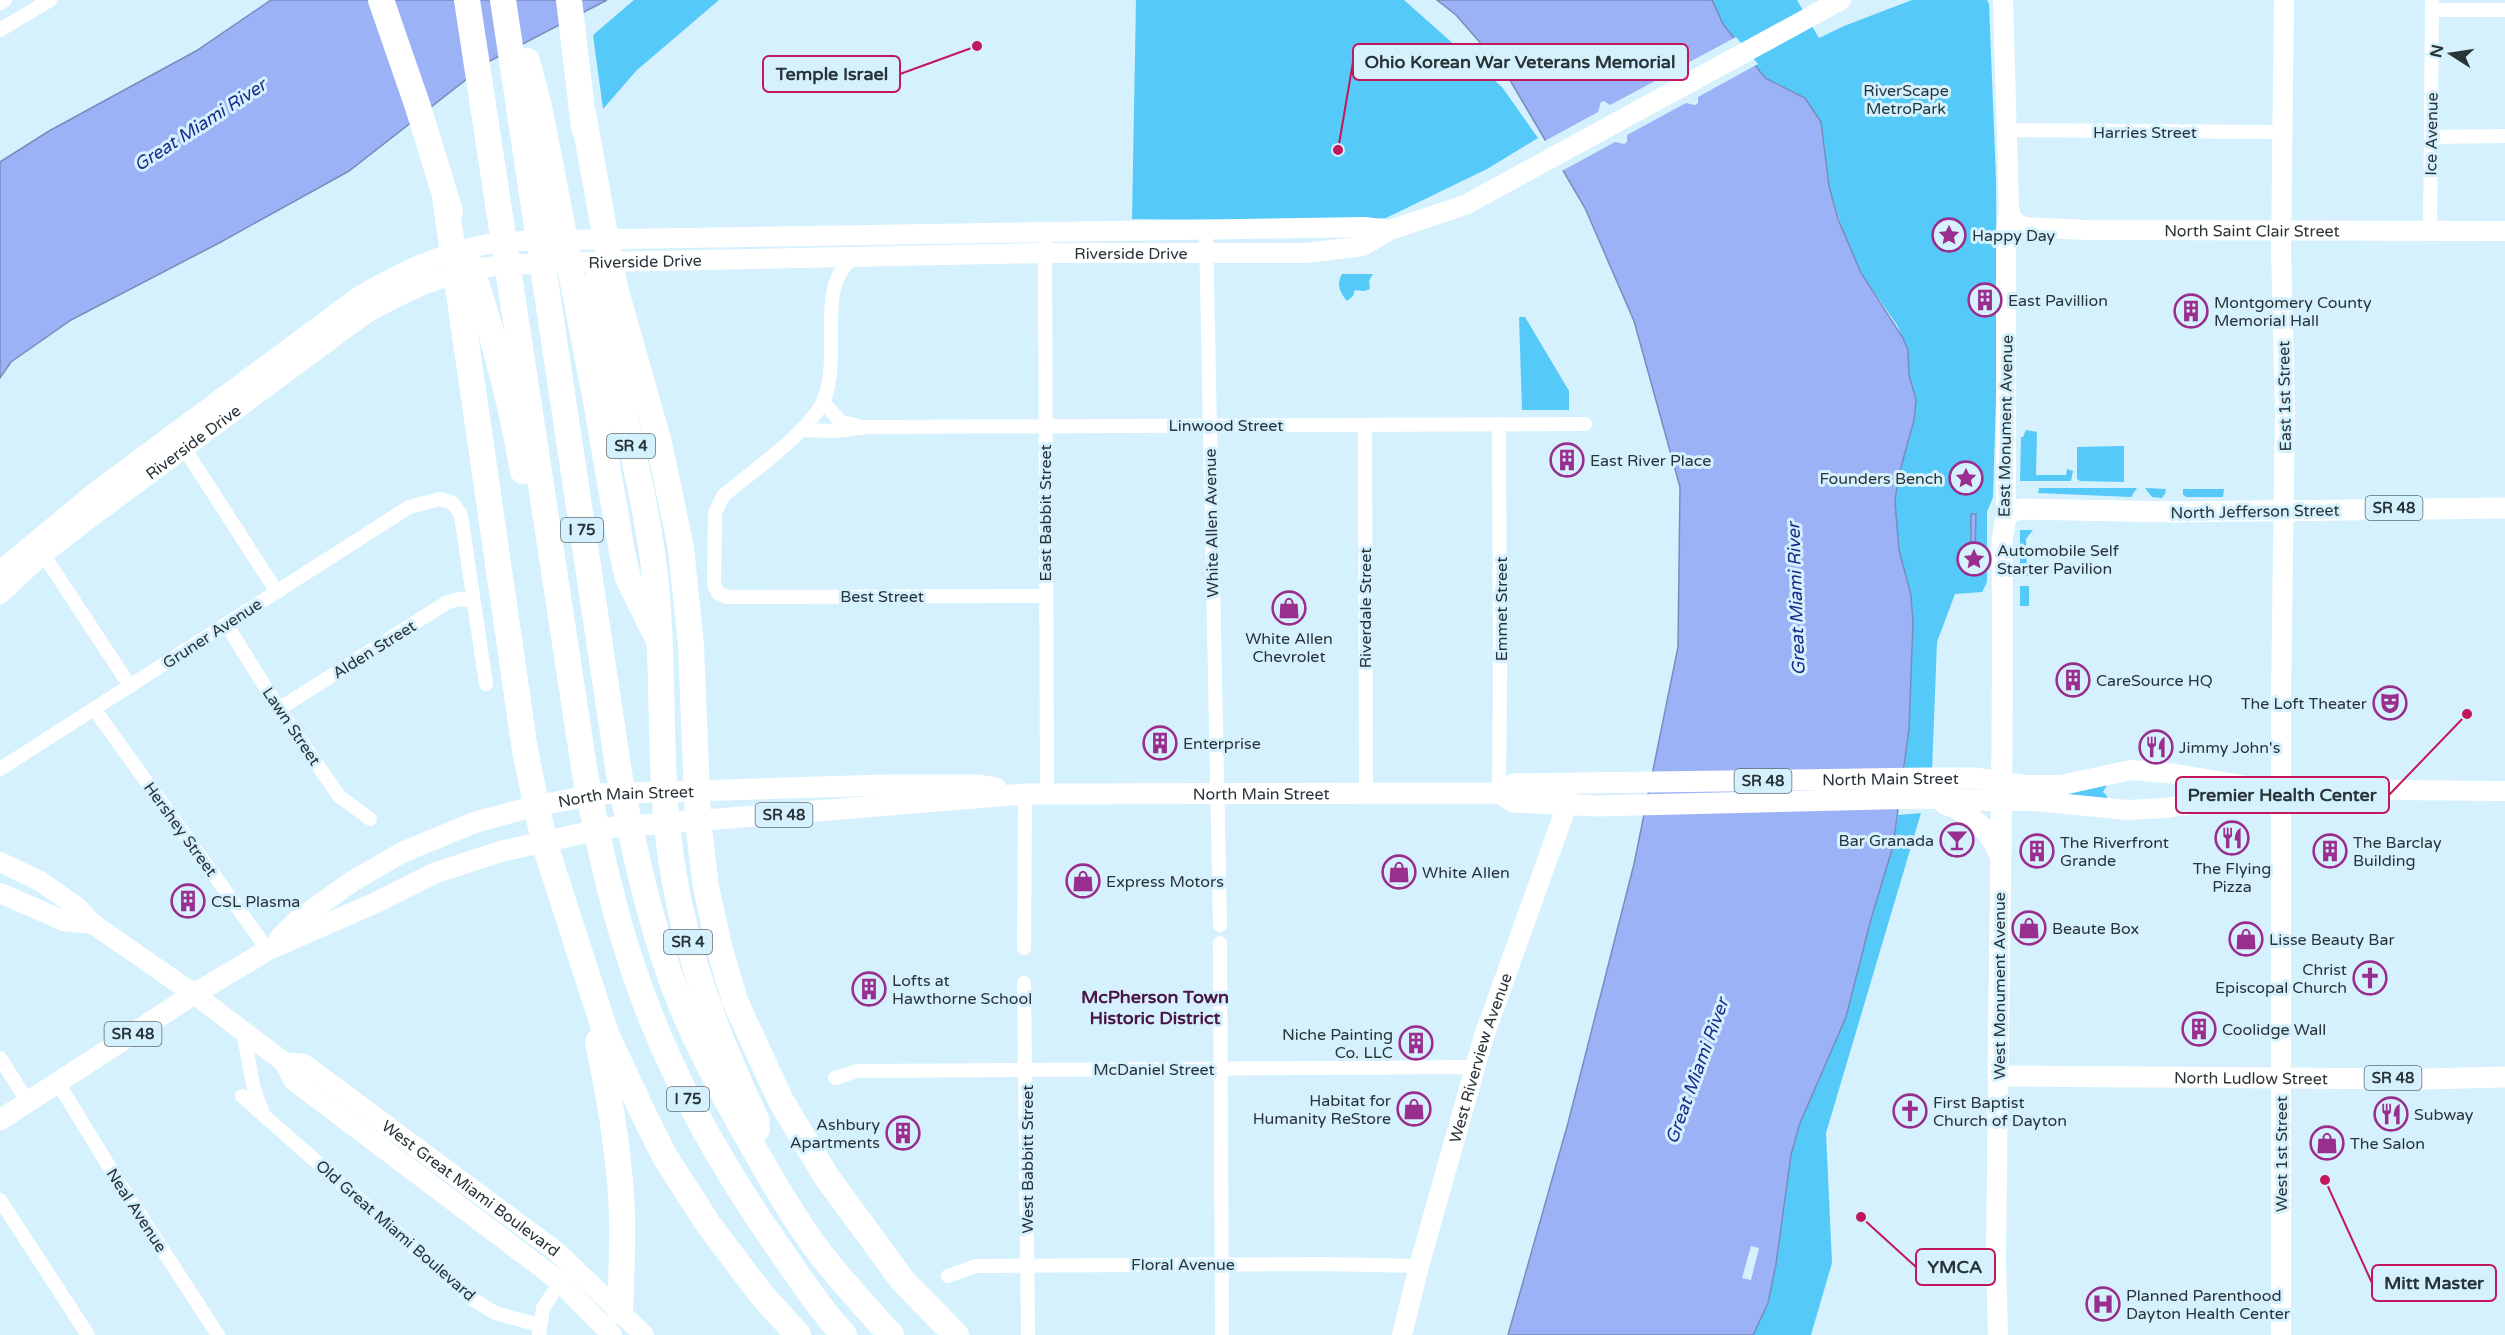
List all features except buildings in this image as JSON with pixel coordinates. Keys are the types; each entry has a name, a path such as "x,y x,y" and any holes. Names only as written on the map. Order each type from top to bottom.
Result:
{"highway":[{"path":"366,0 418,107"},
{"path":"381,0 418,107 445,196 470,295 535,806 543,842 606,1034 669,1163 726,1248 761,1294 798,1335"},
{"name":"I 75","path":"467,0 585,774 599,846 632,966 681,1086 710,1142 741,1194 806,1289 844,1335"},
{"name":"I 75","path":"503,0 619,772 633,844 660,942 682,1005 720,1090 760,1159 823,1256 891,1335"},
{"path":"510,0 538,105 628,578 685,687 692,714"},
{"path":"569,0 607,284 659,443 674,505 687,591 698,822 706,886 720,950 732,991 760,1060 781,1101 826,1176 896,1271 956,1335"},
{"name":"SR 4","path":"607,284 611,355 648,525 658,609 664,769 669,842 677,891 694,966 719,1039 756,1119 760,1159"},
{"path":"470,295 506,387 530,507 550,550"},
{"path":"594,997 593,1015 610,1109 622,1222 617,1327"}],"main road":[{"name":"Riverside Drive","path":"0,594 43,554 366,314 404,292 461,272 491,266 549,263 1044,253 1205,254 1336,250 1363,246 1390,231 1445,213 1484,193 1841,0"},
{"name":"East Monument Avenue","path":"1999,853 2003,791 2002,542 2006,516 2006,231 2009,208 2003,0"},
{"name":"East 1st Street","path":"2282,792 2285,408 2282,231 2284,0"},
{"name":"North Saint Clair Street","path":"2009,208 2012,219 2023,227 2087,230 2505,231"},
{"name":"Riverside Drive","path":"0,571 94,493 358,297 428,261 486,244 554,240 1046,231 1206,231 1364,227 1390,231"},
{"name":"North Jefferson Street","path":"2006,516 2022,509 2284,511 2505,508"},
{"name":"North Main Street","path":"0,1120 194,994 268,950 377,902 435,873 502,851 606,828 1025,794 1498,793 1513,802 1567,795 1599,784 2003,791 2025,785 2061,785 2131,770 2208,778 2282,792 2505,791"},
{"name":"North Main Street","path":"268,950 296,922 333,895 403,852 476,822 535,806 599,794 884,785 967,785 1025,794"},
{"name":"North Main Street","path":"1567,795 1596,806 1927,791"},
{"name":"SR 48","path":"1927,791 1980,822 1999,853"},
{"name":"North Main Street","path":"2003,791 2036,801 2144,810 2202,803 2243,802 2282,792"},
{"name":"West 1st Street","path":"2281,1335 2282,792"},
{"name":"West Riverview Avenue","path":"1402,1335 1474,1067 1567,795"},
{"name":"West Monument Avenue","path":"1998,1335 1996,1262 1999,853"},
{"name":"West Great Miami Boulevard","path":"0,862 59,893 93,924 194,994 284,1062 294,1081 617,1327 644,1335"},
{"path":"0,893 64,921 93,924"},
{"name":"West Great Miami Boulevard","path":"284,1062 304,1064 572,1265 617,1327"},
{"name":"North Ludlow Street","path":"1998,1076 2425,1079 2505,1077"}],"street":[{"path":"0,3 5,0"},
{"path":"0,30 50,0"},
{"path":"2432,5 2505,10"},
{"name":"Ice Avenue","path":"2430,232 2432,5"},
{"name":"Harries Street","path":"2007,130 2283,132"},
{"path":"2431,137 2505,136"},
{"name":"East Babbit Street","path":"1046,231 1044,253 1047,794"},
{"name":"White Allen Avenue","path":"1206,231 1220,925"},
{"path":"801,430 823,402 832,370 834,280 843,265 854,258"},
{"name":"Linwood Street","path":"823,402 841,422 867,427"},
{"name":"Emmet Street","path":"1498,793 1501,614 1499,424"},
{"name":"Linwood Street","path":"801,430 836,431 867,427 1585,424"},
{"name":"Riverdale Street","path":"1365,425 1365,792"},
{"name":"Best Street","path":"801,430 723,496 718,504 715,513 714,584 718,593 727,597 1046,596"},
{"path":"184,448 277,592"},
{"name":"Gruner Avenue","path":"0,768 409,507 440,499 453,503 461,515 473,601"},
{"path":"43,554 130,686"},
{"name":"Alden Street","path":"279,709 446,603 459,599 473,601"},
{"path":"473,601 486,684"},
{"name":"Lawn Street","path":"226,624 279,709 339,796 370,819"},
{"name":"Hershey Street","path":"94,709 268,950"},
{"path":"1024,948 1025,794"},
{"path":"1220,943 1222,1335"},
{"name":"West Babbitt Street","path":"1024,983 1028,1335"},
{"name":"Old Great Miami Boulevard","path":"243,1031 256,1098 264,1115"},
{"path":"0,1058 28,1102"},
{"name":"McDaniel Street","path":"835,1078 857,1071 1474,1067"},
{"name":"Neal Avenue","path":"58,1083 118,1181 218,1335"},
{"name":"Old Great Miami Boulevard","path":"242,1096 471,1298 495,1313 539,1330"},
{"path":"0,1200 88,1335"},
{"name":"Floral Avenue","path":"948,1276 976,1266 1222,1264 1419,1266"},
{"path":"539,1330 547,1300 572,1265"}],"green space":[{"path":"634,0 719,0 637,70 603,109 593,35"},
{"path":"1136,0 1404,0 1502,87 1538,138 1487,169 1386,218 1347,221 1132,219"},
{"name":"RiverScape MetroPark","path":"1712,0 1797,0 1819,38 1912,0 1987,0 1989,4 1996,179 1997,366 1993,497 1987,512 1987,582 1982,592 1955,594 1937,642 1932,771 1904,772 1909,729 1913,623 1911,595 1899,550 1895,502 1898,478 1915,412 1916,400 1909,375 1908,350 1897,325 1861,273 1846,242 1829,186 1821,122 1805,98 1765,78 1723,24"},
{"path":"1342,274 1373,274 1369,281 1370,289 1355,290 1353,296 1347,301 1340,288 1339,281"},
{"path":"1519,317 1525,317 1569,391 1569,410 1522,410"},
{"path":"2026,430 2037,432 2036,475 2066,475 2067,469 2073,471 2071,481 2020,481 2021,437"},
{"path":"2124,446 2124,482 2080,481 2077,479 2077,447"},
{"path":"2039,488 2137,488 2131,497 2038,493"},
{"path":"2145,488 2166,489 2162,498 2152,497"},
{"path":"2183,489 2224,489 2223,497 2186,497"},
{"path":"2020,530 2033,530 2026,539 2027,566 2034,570 2035,576 2020,576"},
{"path":"2020,586 2029,586 2029,606 2020,606"},
{"path":"2107,785 2103,792 2107,796 2107,801 2069,796 2069,794"},
{"path":"1921,813 1826,1133 1832,1263 1811,1335 1753,1335 1768,1303 1776,1264 1791,1155 1800,1123 1846,1017 1871,919 1893,846 1898,815"}],"water":[{"name":"Great Miami River","path":"271,0 607,0 490,61 349,171 219,243 71,320 11,362 0,378 0,162 49,131 196,51"},
{"name":"Great Miami River","path":"1437,0 1712,0 1723,24 1765,78 1805,98 1821,122 1829,186 1838,219 1861,273 1903,338 1908,350 1909,375 1916,400 1914,420 1898,478 1895,502 1899,550 1911,595 1913,623 1909,729 1893,846 1871,919 1846,1017 1800,1123 1791,1155 1776,1264 1768,1303 1753,1335 1508,1335 1568,1123 1634,864 1678,647 1680,487 1634,321 1585,208 1504,70 1456,15"},
{"path":"1971,514 1976,514 1975,549 1971,549"}],"pier":[{"path":"1736,37 1758,64 1698,97 1698,103 1695,105 1686,103 1627,135 1627,142 1624,144 1615,142 1560,172 1543,142 1598,112 1601,102 1604,101 1610,105 1670,73 1670,65 1673,63 1682,66"},
{"path":"1751,1246 1759,1248 1751,1280 1742,1278"}],"place":[{"name":"Temple Israel","path":"977,46"},
{"name":"Ohio Korean War Veterans Memorial","path":"1338,150"},
{"name":"Happy Day","path":"1949,235"},
{"name":"East Pavillion","path":"1985,300"},
{"name":"Montgomery County Memorial Hall","path":"2191,311"},
{"name":"East River Place","path":"1567,460"},
{"name":"Founders Bench","path":"1966,478"},
{"name":"Automobile Self Starter Pavilion","path":"1974,559"},
{"name":"White Allen Chevrolet","path":"1289,608"},
{"name":"CareSource HQ","path":"2073,680"},
{"name":"The Loft Theater","path":"2390,703"},
{"name":"Premier Health Center","path":"2467,714"},
{"name":"Enterprise","path":"1160,743"},
{"name":"Jimmy John's","path":"2156,747"},
{"name":"The Flying Pizza","path":"2232,838"},
{"name":"Bar Granada","path":"1957,840"},
{"name":"The Riverfront Grande","path":"2037,851"},
{"name":"The Barclay Building","path":"2330,851"},
{"name":"White Allen","path":"1399,872"},
{"name":"Express Motors","path":"1083,881"},
{"name":"CSL Plasma","path":"188,901"},
{"name":"Beaute Box","path":"2029,928"},
{"name":"Lisse Beauty Bar","path":"2246,939"},
{"name":"Christ Episcopal Church","path":"2370,978"},
{"name":"Lofts at Hawthorne School","path":"869,989"},
{"name":"Coolidge Wall","path":"2199,1029"},
{"name":"Niche Painting Co. LLC","path":"1416,1043"},
{"name":"Habitat for Humanity ReStore","path":"1414,1109"},
{"name":"First Baptist Church of Dayton","path":"1910,1111"},
{"name":"Subway","path":"2391,1114"},
{"name":"Ashbury Apartments","path":"903,1133"},
{"name":"The Salon","path":"2327,1143"},
{"name":"Mitt Master","path":"2325,1180"},
{"name":"YMCA","path":"1861,1217"},
{"name":"Planned Parenthood Dayton Health Center","path":"2103,1304"}],"district":[{"name":"McPherson Town Historic District","path":"1155,1007"}]}
